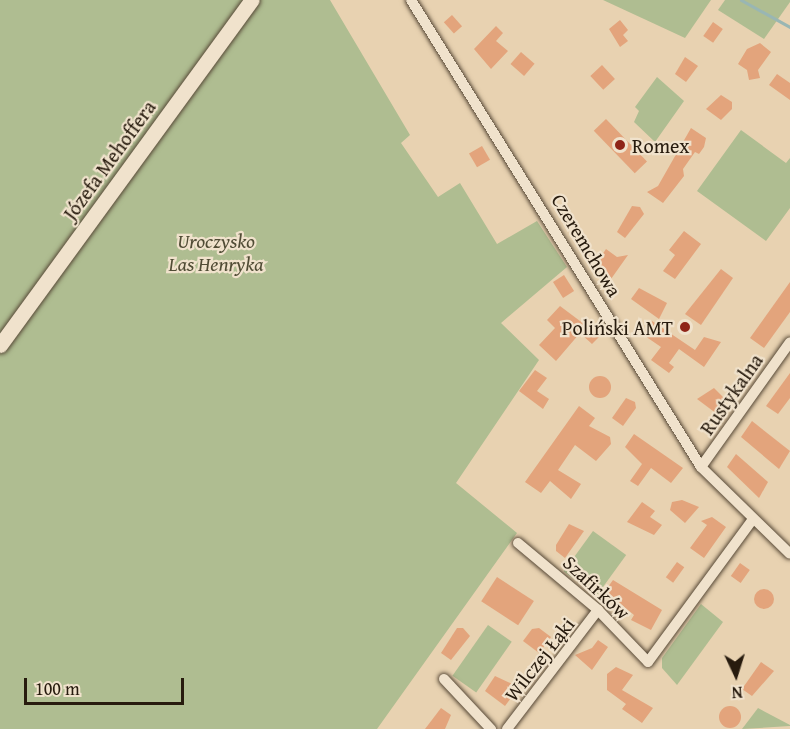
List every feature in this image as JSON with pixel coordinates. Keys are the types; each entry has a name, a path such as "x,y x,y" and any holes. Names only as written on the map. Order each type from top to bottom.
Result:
{"street":[{"name":"Józefa Mehoffera","path":"0,345 252,0"},
{"name":"Czeremchowa","path":"411,0 701,467 790,554"},
{"name":"Rustykalna","path":"701,467 790,342"},
{"name":"Szafirków","path":"518,543 598,610 648,662 753,519"},
{"name":"Wilczej Łąki","path":"507,729 598,610"},
{"path":"444,679 491,729"}],"green space":[{"name":"Uroczysko Las Henryka","path":"0,0 330,0 410,135 401,143 438,197 460,183 497,244 537,221 567,267 501,323 539,360 456,483 517,533 377,729 0,729"},
{"path":"603,0 711,0 685,38"},
{"path":"725,0 790,0 790,2 764,39 718,10"},
{"path":"657,77 684,101 655,142 634,122 639,111 635,107"},
{"path":"741,130 786,163 790,158 790,208 766,241 697,191"},
{"path":"593,531 626,555 597,596 564,571"},
{"path":"701,604 723,622 677,685 662,668 662,658"},
{"path":"488,625 512,642 476,692 452,676"},
{"path":"758,708 790,725 790,726 742,729"}],"building":[{"path":"452,15 462,26 454,34 444,22"},
{"path":"620,20 628,30 623,35 628,41 620,47 609,29"},
{"path":"713,22 723,29 713,43 703,36"},
{"path":"496,26 503,33 496,41 508,51 491,69 474,49"},
{"path":"760,43 771,52 758,70 760,78 749,80 747,70 738,64 747,49"},
{"path":"521,52 535,64 524,76 511,64"},
{"path":"685,57 698,66 686,82 675,74"},
{"path":"602,65 615,79 603,90 590,76"},
{"path":"777,74 790,83 790,100 769,85"},
{"path":"721,95 732,102 732,109 721,120 706,109"},
{"path":"606,119 647,161 635,173 594,131"},
{"path":"691,128 706,138 704,147 699,154 695,152 683,169 684,176 663,203 647,192 658,186"},
{"path":"482,146 490,160 477,167 469,154"},
{"path":"632,206 640,207 644,214 625,238 617,232"},
{"path":"684,231 701,244 675,279 663,271 675,255 669,250"},
{"path":"606,249 617,257 628,255 611,279 598,261"},
{"path":"721,269 733,278 701,325 685,314"},
{"path":"564,275 574,291 563,298 553,282"},
{"path":"790,282 790,312 764,348 750,338"},
{"path":"639,288 667,303 659,319 631,299"},
{"path":"560,306 600,336 592,344 580,333 556,361 539,345 555,328 547,320"},
{"path":"652,321 695,350 704,337 721,342 704,367 679,349 669,363 674,367 669,373 651,360 661,347 642,334"},
{"path":"535,370 547,378 537,391 549,399 543,409 519,391"},
{"path":"790,373 790,398 778,414 766,406"},
{"path":"600,376 608,379 611,387 608,395 600,398 592,395 589,387 592,379"},
{"path":"714,388 727,401 717,414 697,399"},
{"path":"626,398 635,402 636,408 623,426 612,418"},
{"path":"579,406 595,418 589,426 610,437 611,444 596,461 575,445 558,470 581,484 571,499 550,481 541,493 525,482"},
{"path":"752,421 790,451 779,469 741,437"},
{"path":"634,434 683,468 671,483 651,468 638,486 630,481 642,464 625,447"},
{"path":"736,454 768,482 759,498 727,467"},
{"path":"682,500 699,507 685,523 670,510 672,502"},
{"path":"642,502 655,511 650,517 662,525 654,535 627,522"},
{"path":"712,517 726,527 704,558 690,548 707,525 701,521"},
{"path":"569,524 584,531 565,558 556,551 556,545"},
{"path":"677,562 684,567 673,583 666,577"},
{"path":"740,563 750,570 741,583 731,576"},
{"path":"497,577 534,601 518,625 481,601"},
{"path":"613,580 662,610 651,630 631,620 634,615 605,591"},
{"path":"764,589 771,592 774,599 771,606 764,609 757,606 754,599 757,592"},
{"path":"457,628 463,628 470,636 451,660 441,653"},
{"path":"539,628 551,637 539,653 523,641 532,629"},
{"path":"598,640 608,647 592,670 575,655 592,648"},
{"path":"761,662 774,671 752,696 742,689"},
{"path":"616,667 633,675 622,690 653,708 642,723 622,709 626,704 607,690 607,674"},
{"path":"495,676 519,687 505,706 485,691"},
{"path":"730,706 738,709 741,717 738,725 730,728 722,725 719,717 722,709"},
{"path":"441,708 451,715 445,729 425,729"}],"waterway":[{"path":"741,0 790,27"}],"place":[{"name":"Romex","path":"620,145"},
{"name":"Poliński AMT","path":"685,327"}]}
